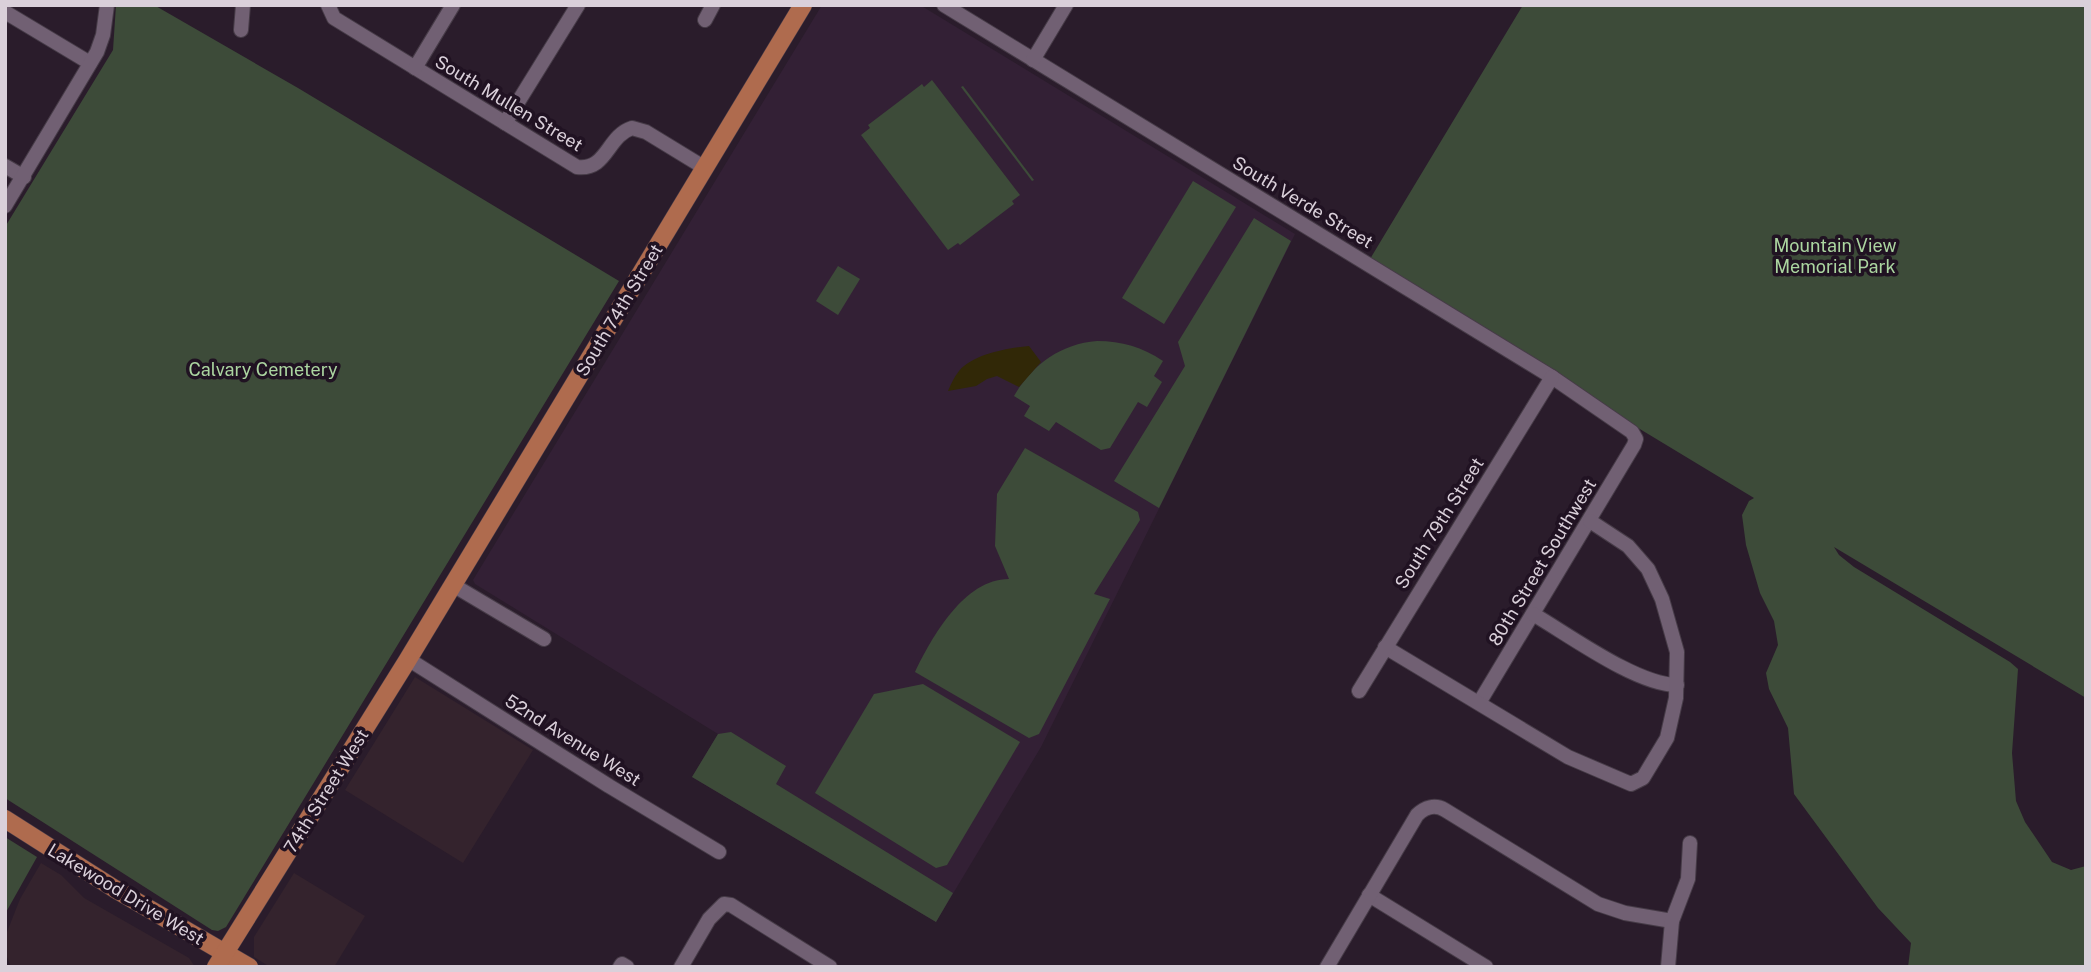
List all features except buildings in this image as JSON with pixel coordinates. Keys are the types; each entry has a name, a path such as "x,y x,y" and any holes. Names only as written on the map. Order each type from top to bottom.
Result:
{"main road":[{"name":"South 74th Street","path":"435,615 803,5"},
{"name":"74th Street West","path":"221,960 435,615"},
{"name":"Lakewood Drive West","path":"5,819 221,960 249,967"}],"street":[{"path":"5,206 101,43 107,5"},
{"path":"241,30 243,5"},
{"path":"415,68 453,5"},
{"path":"505,123 578,5"},
{"path":"705,20 713,5"},
{"name":"South Verde Street","path":"944,5 1552,377 1632,432 1636,439"},
{"path":"1032,60 1066,5"},
{"name":"South Mullen Street","path":"328,7 334,18 577,167 594,166 601,161 620,134 632,128 646,132 705,168"},
{"path":"5,12 90,63"},
{"path":"5,166 23,177"},
{"name":"South 79th Street","path":"1359,691 1552,377"},
{"name":"80th Street Southwest","path":"1479,703 1590,521 1636,439"},
{"path":"1385,647 1584,766 1634,784 1643,778 1667,738 1674,714 1677,652 1657,585 1648,569 1628,546 1590,521"},
{"path":"453,585 544,639"},
{"path":"1533,614 1631,672 1656,682 1677,685"},
{"name":"52nd Avenue West","path":"408,659 719,852"},
{"path":"1327,967 1417,815 1429,806 1439,806 1598,904 1625,913 1672,921"},
{"path":"1668,967 1672,921 1688,879 1690,843"},
{"path":"1369,895 1464,961 1486,967"},
{"path":"681,967 714,912 724,904 731,905 831,967"},
{"path":"620,967 622,964 627,967"}],"shaded area":[{"path":"822,5 920,5 1295,234 1041,747 936,922 692,777 718,734 475,584 473,580"},
{"path":"415,677 533,750 463,863 345,790"},
{"path":"41,863 61,875 84,898 189,958 195,967 11,967 5,952 5,937 20,899"},
{"path":"294,873 365,916 334,967 270,967 254,957 254,937"}],"green space":[{"name":"Calvary Cemetery","path":"116,5 154,5 298,88 619,281 226,927 218,931 212,930 5,798 5,227 113,50"},
{"name":"Mountain View Memorial Park","path":"1523,5 2086,5 2086,698 1834,547 1839,555 1854,567 2018,669 2012,753 2016,801 2025,822 2052,862 2071,870 2086,866 2086,967 1908,967 1911,943 1878,908 1794,794 1788,728 1769,689 1766,673 1778,645 1774,621 1760,593 1746,545 1742,515 1749,501 1754,498 1367,264"},
{"path":"932,80 1020,195 1012,201 1014,204 960,245 958,243 948,250 861,135 870,128 868,125 922,84 924,87"},
{"path":"963,86 1034,180 1032,181 961,87"},
{"path":"1193,181 1236,207 1164,324 1122,298"},
{"path":"1254,218 1291,241 1159,508 1114,481 1185,366 1178,342"},
{"path":"838,266 860,279 838,315 816,301"},
{"path":"1097,341 1132,346 1163,361 1154,376 1162,382 1147,407 1138,402 1110,448 1101,450 1056,422 1049,431 1024,416 1030,406 1014,396 1029,375 1048,358 1071,346"},
{"path":"1025,448 1138,512 1140,520 1094,594 1110,599 1039,734 1029,738 915,672 940,627 964,599 993,582 1009,579 995,546 997,494"},
{"path":"923,684 1020,742 947,865 936,868 815,793 874,694"},
{"path":"731,732 786,766 776,784 953,893 936,922 692,777 718,734"},
{"path":"5,837 37,857 5,914"}],"sand":[{"path":"1029,346 1041,362 1019,387 997,376 976,386 948,391 959,371 973,360 1001,350"}]}
